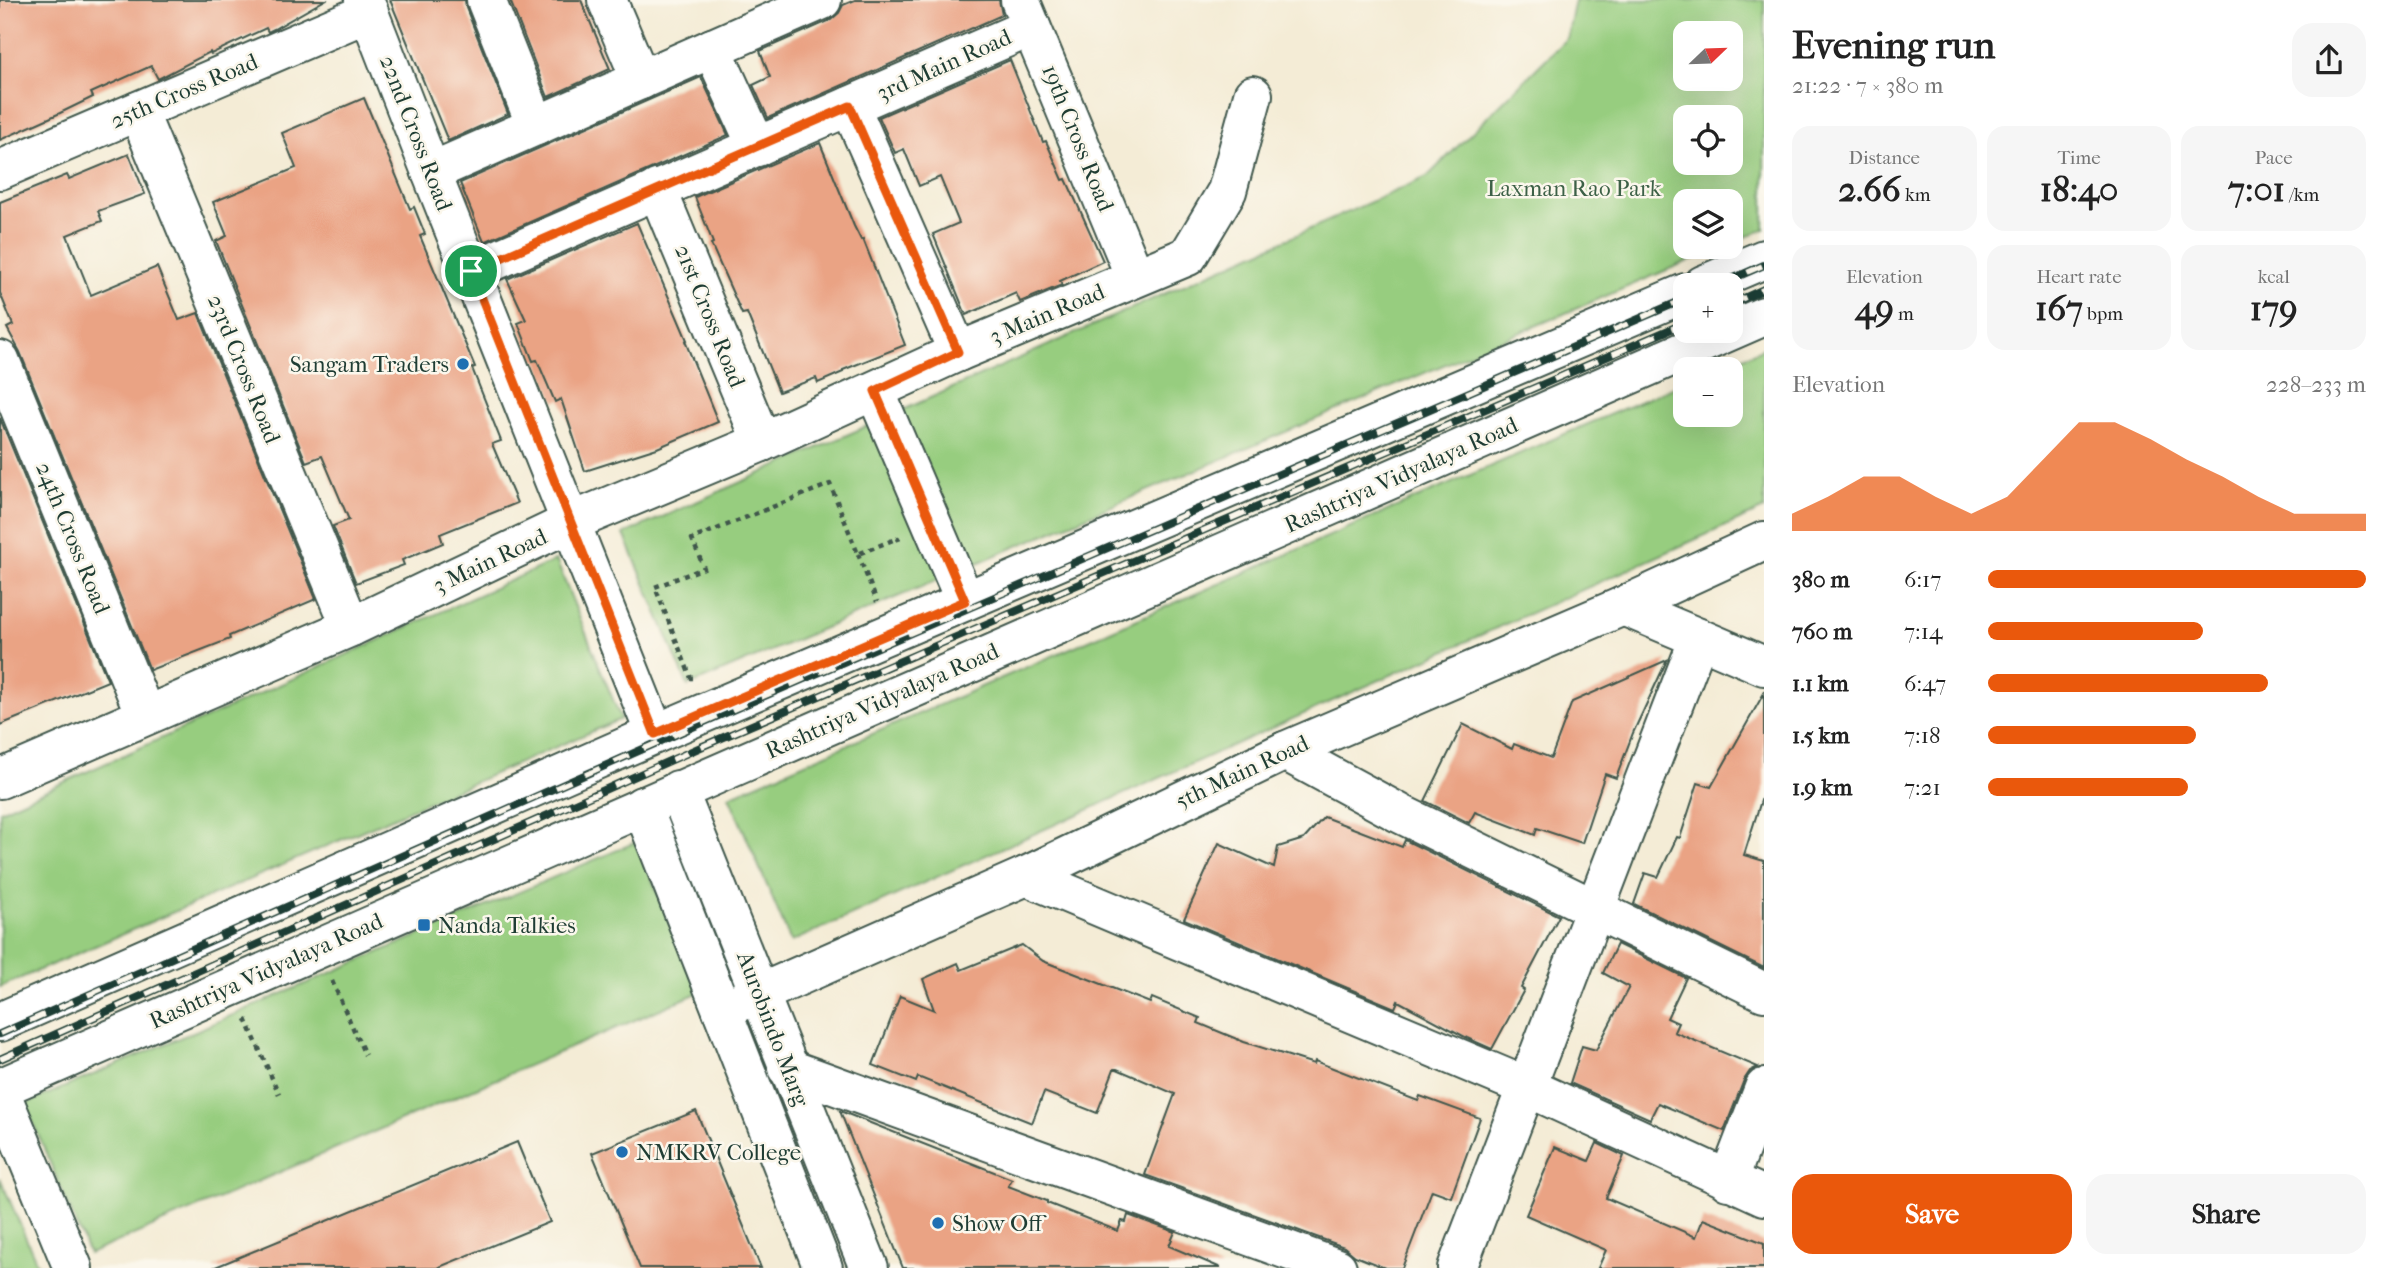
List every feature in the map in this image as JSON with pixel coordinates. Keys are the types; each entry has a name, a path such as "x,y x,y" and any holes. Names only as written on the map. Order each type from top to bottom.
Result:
{"street":[{"path":"486,0 536,126"},
{"path":"607,0 640,80"},
{"path":"431,172 816,1"},
{"name":"25th Cross Road","path":"0,170 138,111 367,6"},
{"name":"22nd Cross Road","path":"367,6 655,734"},
{"name":"3rd Main Road","path":"471,271 850,106 1026,13"},
{"name":"19th Cross Road","path":"1026,13 1135,277"},
{"path":"712,48 757,147"},
{"name":"3 Main Road","path":"0,779 351,627 571,523 762,442 958,352 1188,256 1227,191 1253,95"},
{"path":"850,106 958,352"},
{"name":"23rd Cross Road","path":"138,111 351,627"},
{"name":"21st Cross Road","path":"657,190 762,442"},
{"path":"1731,273 1764,259"},
{"path":"0,1022 655,734 1673,298"},
{"name":"Rashtriya Vidyalaya Road","path":"0,1089 1764,316"},
{"name":"24th Cross Road","path":"0,360 145,715"},
{"path":"875,391 965,601"},
{"name":"5th Main Road","path":"722,1010 1026,876 1285,751 1623,607 1764,541"},
{"path":"1623,607 1764,666"},
{"path":"1457,1268 1699,638"},
{"path":"1285,751 1399,813 1764,992"},
{"name":"Aurobindo Marg","path":"678,790 869,1268"},
{"name":"Aurobindo Marg","path":"642,806 823,1268"},
{"path":"1026,876 1527,1087 1764,1196"},
{"path":"787,1068 1337,1268"},
{"path":"1728,1181 1764,1088"},
{"path":"0,1089 73,1268"}],"path":[{"path":"703,673 691,678 654,587 704,568 692,539 830,484 878,603 865,608"},
{"path":"858,554 898,538 903,550"},
{"path":"317,949 365,1055"},
{"path":"232,986 279,1094"}],"green space":[{"name":"Laxman Rao Park","path":"1575,0 1764,0 1764,229 1743,238 1743,189 1673,189 1673,259 1693,259 688,686 624,534 1427,177 1567,38"},
{"path":"1764,348 1764,509 791,942 729,796 1673,387 1673,427 1743,427 1743,357"},
{"path":"556,560 621,719 0,987 0,811"},
{"path":"636,842 700,992 89,1254 25,1104"},
{"path":"0,1178 39,1268 0,1268"}],"building":[{"path":"0,0 325,0 268,32 266,28 211,54 210,52 158,79 151,66 91,93 93,97 0,140"},
{"path":"390,0 465,0 508,114 448,141"},
{"path":"510,0 581,0 610,69 548,97"},
{"path":"855,0 999,0 1002,15 768,118 753,85 770,77 760,51 831,20 843,5"},
{"path":"1010,60 1043,142 1046,141 1063,180 1066,179 1103,261 1060,281 1062,285 1020,302 1016,293 966,315 933,234 959,223 940,177 919,186 904,149 895,153 879,117"},
{"path":"701,77 728,135 484,242 460,183"},
{"path":"364,98 410,209 414,207 425,234 420,236 475,367 472,368 501,441 492,444 517,503 440,534 443,543 402,560 404,565 356,583 333,526 349,520 322,456 306,462 216,241 227,236 213,202 296,168 282,133"},
{"path":"820,143 854,226 861,240 863,239 905,345 818,383 816,378 779,392 747,313 742,314 711,244 713,243 695,197"},
{"path":"129,154 145,194 98,211 102,221 67,235 91,295 157,267 179,320 198,313 316,599 229,636 230,639 150,670 20,352 7,328 13,325 0,293 0,202 67,175 69,179"},
{"path":"637,223 687,340 685,341 718,422 657,448 585,471 561,399 555,402 537,360 533,361 518,323 526,320 507,279"},
{"path":"0,418 108,681 0,725"},
{"path":"1667,660 1633,733 1616,778 1605,774 1582,843 1537,828 1535,835 1475,812 1469,823 1425,801 1463,724 1512,749 1514,744 1551,758 1572,702"},
{"path":"1764,693 1764,791 1744,855 1764,861 1764,968 1634,904 1645,873 1658,877 1677,837 1680,838 1698,783 1711,787"},
{"path":"1324,817 1402,847 1405,840 1559,916 1492,1049 1398,1001 1395,1008 1184,919 1219,843 1274,868 1278,847 1304,839"},
{"path":"1617,944 1686,978 1667,1018 1678,1023 1674,1032 1758,1067 1750,1071 1744,1080 1724,1131 1658,1103 1650,1119 1570,1083 1582,1046 1596,1050 1629,987 1603,973"},
{"path":"1022,945 1043,961 1150,1003 1152,998 1200,1018 1198,1023 1244,1042 1314,1064 1315,1061 1418,1101 1420,1096 1480,1118 1451,1197 1432,1190 1402,1268 1385,1268 1355,1256 1344,1247 1145,1175 1175,1094 1117,1069 1114,1069 1097,1113 1044,1092 1032,1123 918,1077 916,1082 873,1065 900,996 934,1010 923,979 958,963 961,970"},
{"path":"696,1111 761,1268 640,1268 592,1153"},
{"path":"840,1111 1012,1179 1008,1186 1118,1231 1128,1215 1175,1232 1169,1246 1221,1268 903,1268"},
{"path":"517,1142 550,1222 437,1268 213,1268"},
{"path":"1597,1143 1624,1156 1606,1198 1696,1237 1703,1219 1764,1243 1764,1268 1598,1268 1606,1250 1526,1215 1555,1147 1589,1161"}],"railway":[{"path":"1743,274 1764,265"},
{"path":"1743,299 1764,289"},
{"path":"0,1034 695,726 1673,304"},
{"path":"0,1059 703,746 1673,328"}],"place":[{"name":"Sangam Traders","path":"463,364"},
{"name":"Nanda Talkies","path":"424,925"},
{"name":"NMKRV College","path":"622,1152"},
{"name":"Show Off","path":"938,1223"}],"route":[{"path":"850,106 958,352 875,391 965,601 655,734 471,271 850,106"}]}
